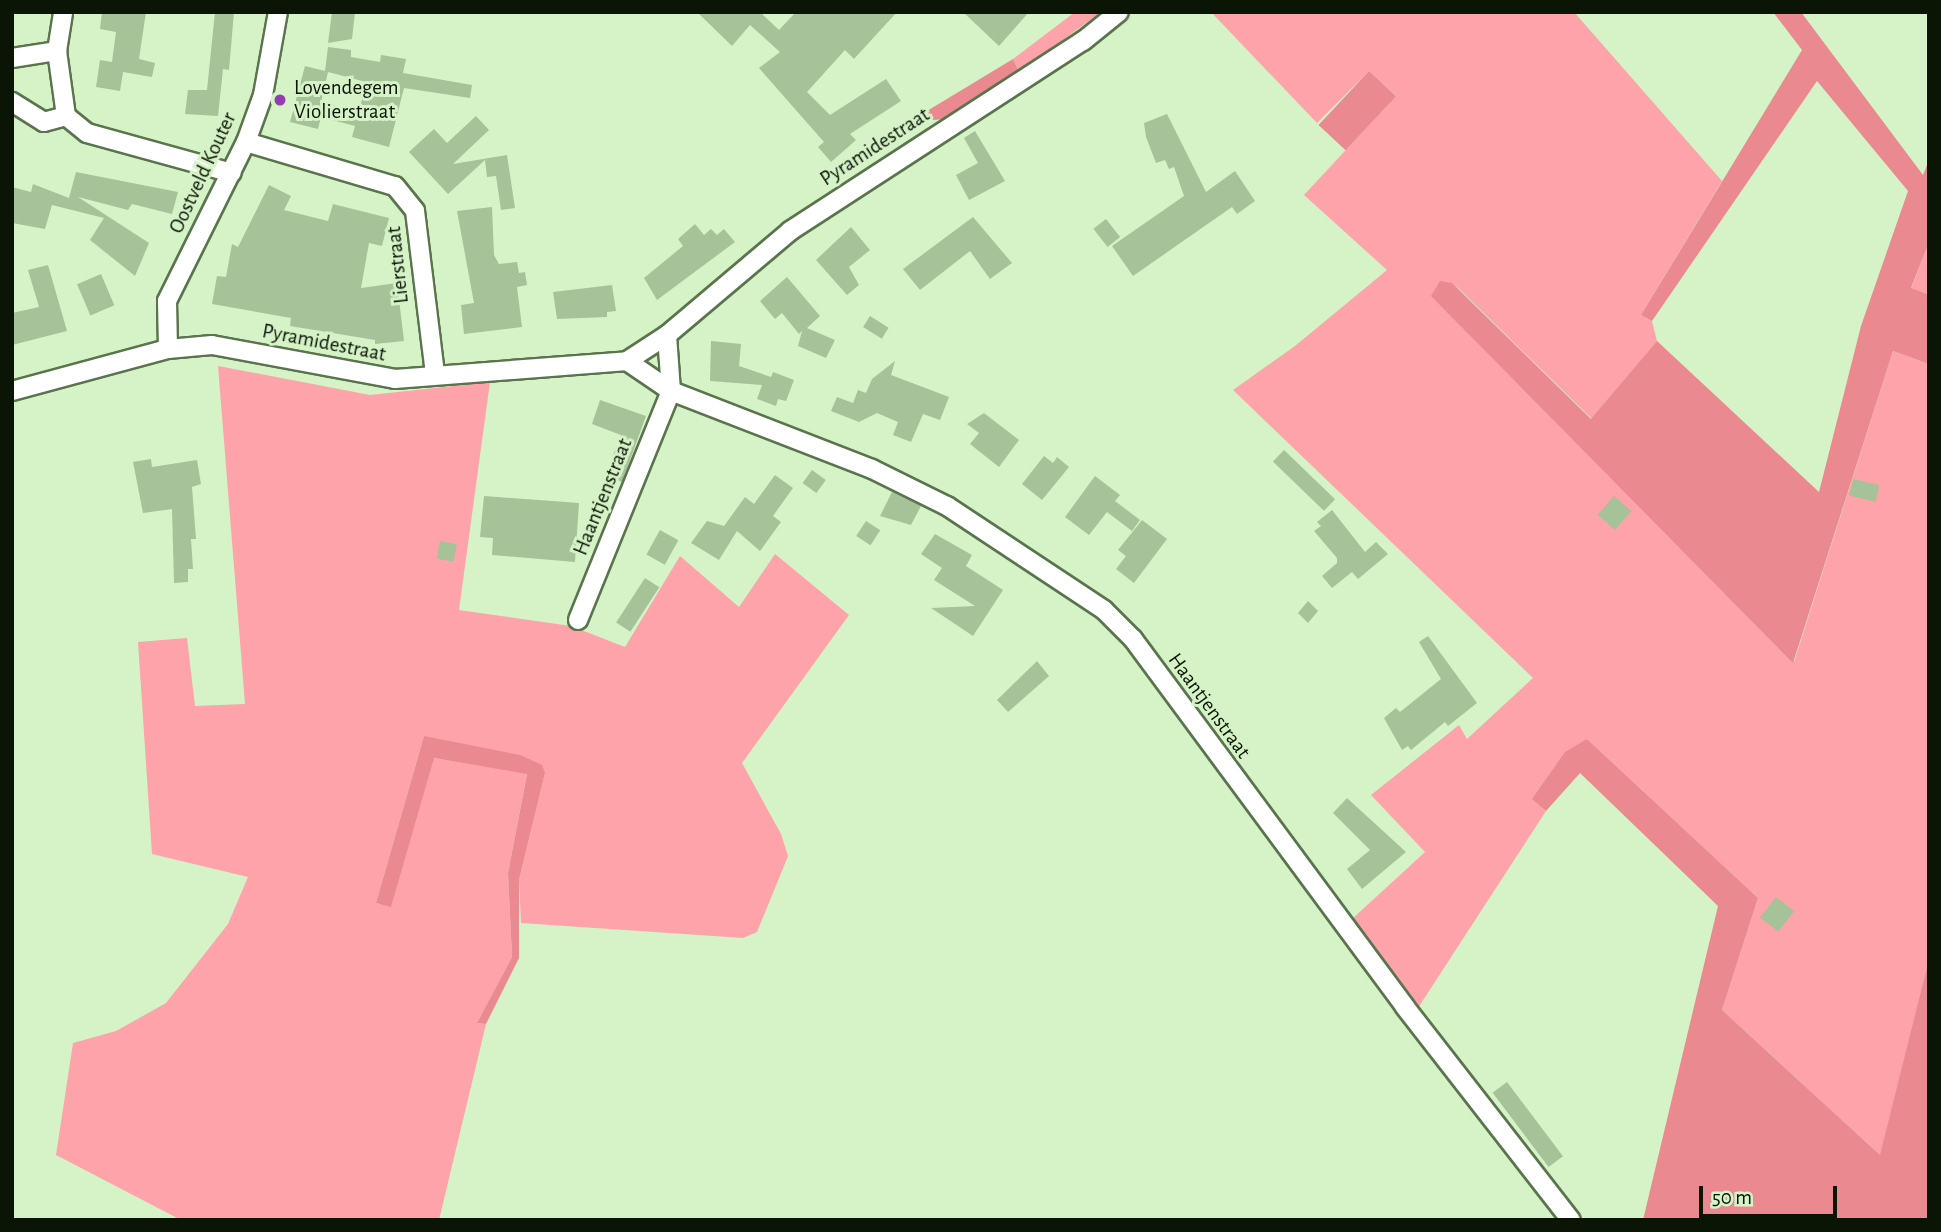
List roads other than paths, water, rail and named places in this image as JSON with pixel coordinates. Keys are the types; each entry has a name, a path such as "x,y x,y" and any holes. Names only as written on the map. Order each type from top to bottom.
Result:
{"street":[{"path":"63,12 57,51 66,117 87,133 232,173"},
{"name":"Oostveld Kouter","path":"168,349 167,301 246,142 263,95 278,12"},
{"name":"Pyramidestraat","path":"12,391 168,349 212,345 349,374 395,379 627,361 667,335 790,231 1083,41 1119,12"},
{"path":"12,58 57,51"},
{"path":"12,102 44,122 66,117"},
{"name":"Lierstraat","path":"246,142 396,186 415,211 435,375"},
{"path":"667,335 671,391"},
{"name":"Haantjenstraat","path":"627,361 671,391 872,469 947,506 1104,610 1133,639 1356,942 1571,1220"},
{"name":"Haantjenstraat","path":"578,620 671,391"}],"place":[{"name":"Lovendegem Violierstraat","path":"280,100"}]}
